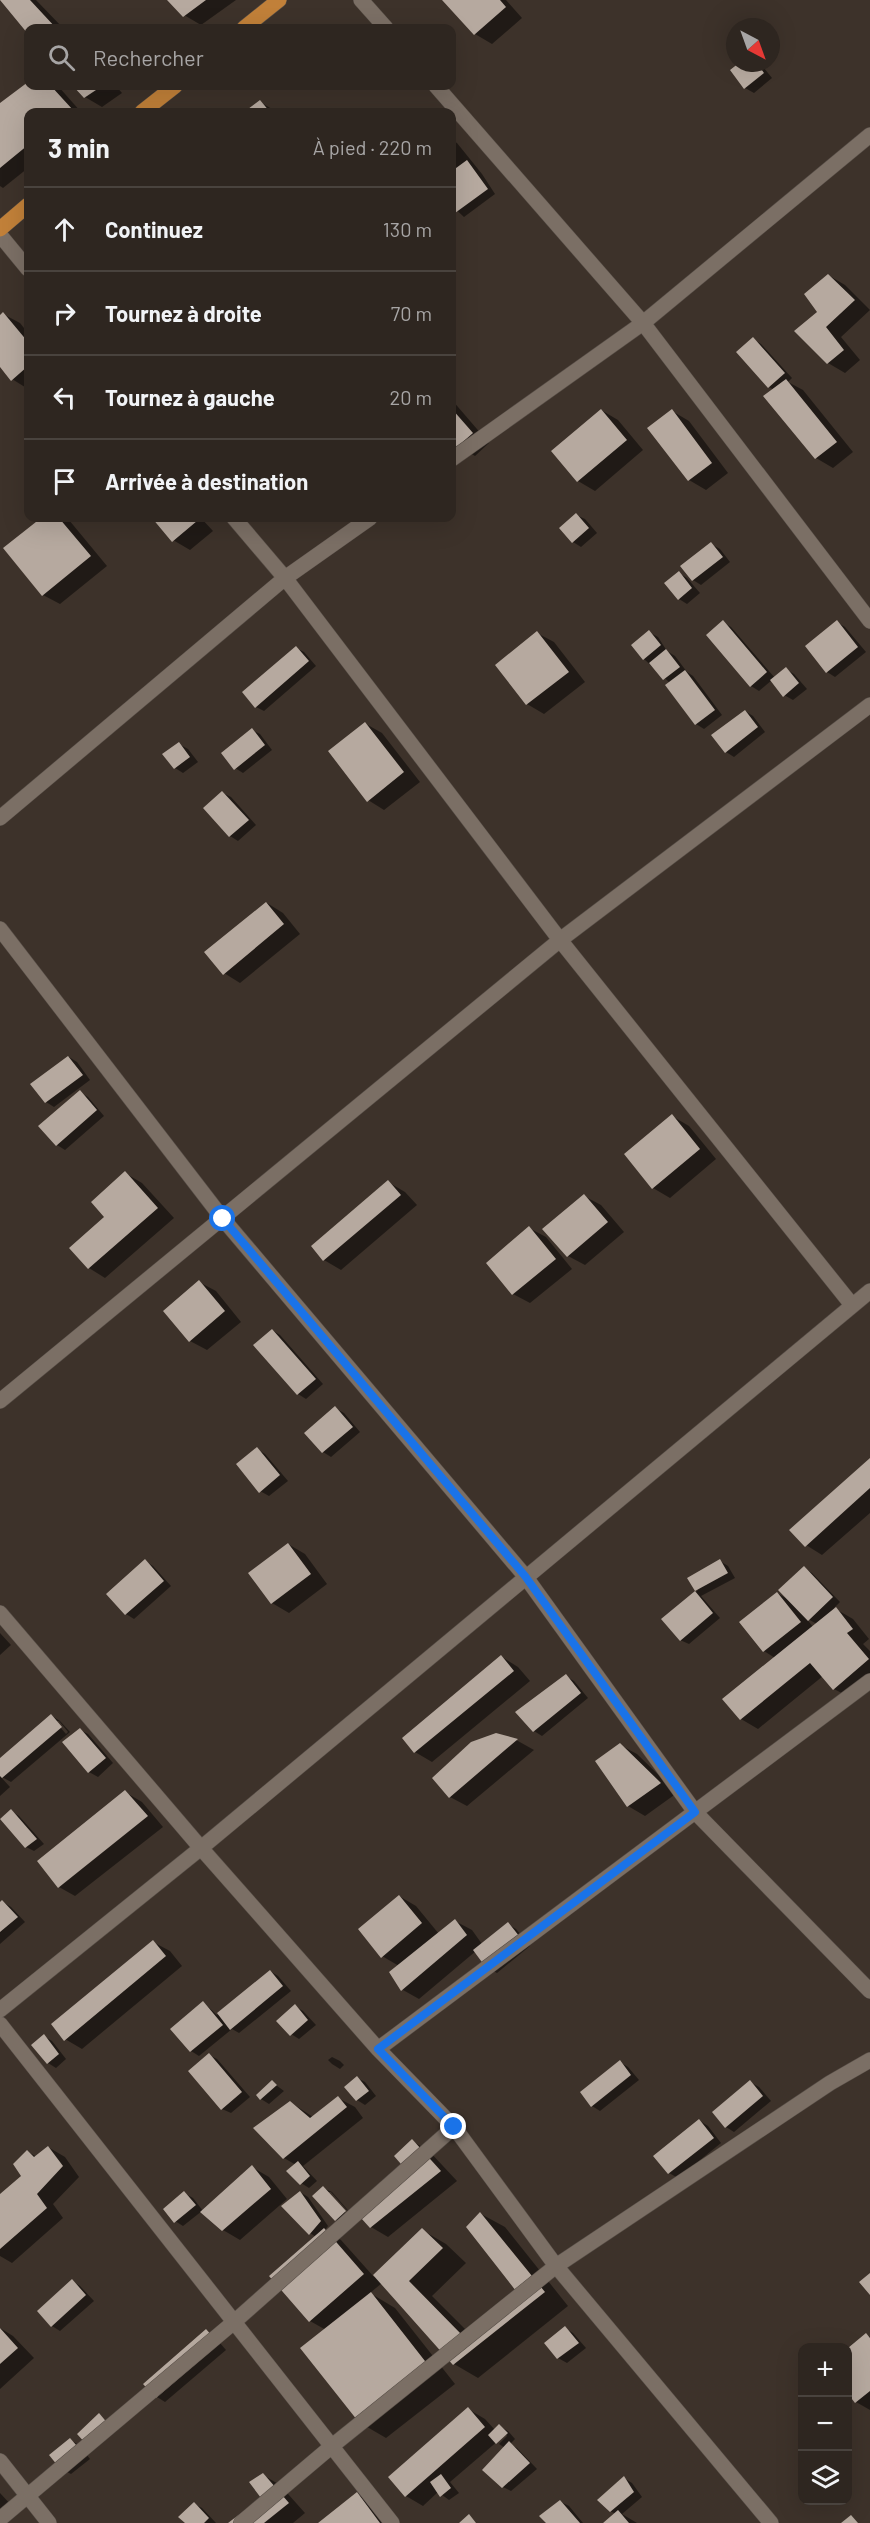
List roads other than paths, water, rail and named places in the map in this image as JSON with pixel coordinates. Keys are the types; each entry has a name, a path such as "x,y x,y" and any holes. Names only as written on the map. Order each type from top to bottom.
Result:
{"main road":[{"path":"249,24 279,0"},
{"path":"147,108 170,90"},
{"path":"0,229 24,209"}],"street":[{"path":"361,0 382,24"},
{"path":"439,90 455,108"},
{"path":"456,109 643,323 870,621"},
{"path":"456,456 643,323 870,135"},
{"path":"0,235 24,264"},
{"path":"237,522 285,578 560,940 852,1305"},
{"path":"0,818 285,578 364,522"},
{"path":"0,1401 560,940 870,705"},
{"path":"0,929 223,1219 525,1576 695,1812 870,1991"},
{"path":"0,2010 201,1848 870,1291"},
{"path":"0,1613 201,1848 378,2049 454,2127 556,2266 771,2523"},
{"path":"378,2049 870,1681"},
{"path":"0,2024 392,2523"},
{"path":"242,2523 332,2446 556,2266 830,2084 870,2060"},
{"path":"0,2518 234,2322 454,2127"},
{"path":"0,2461 49,2523"}]}
